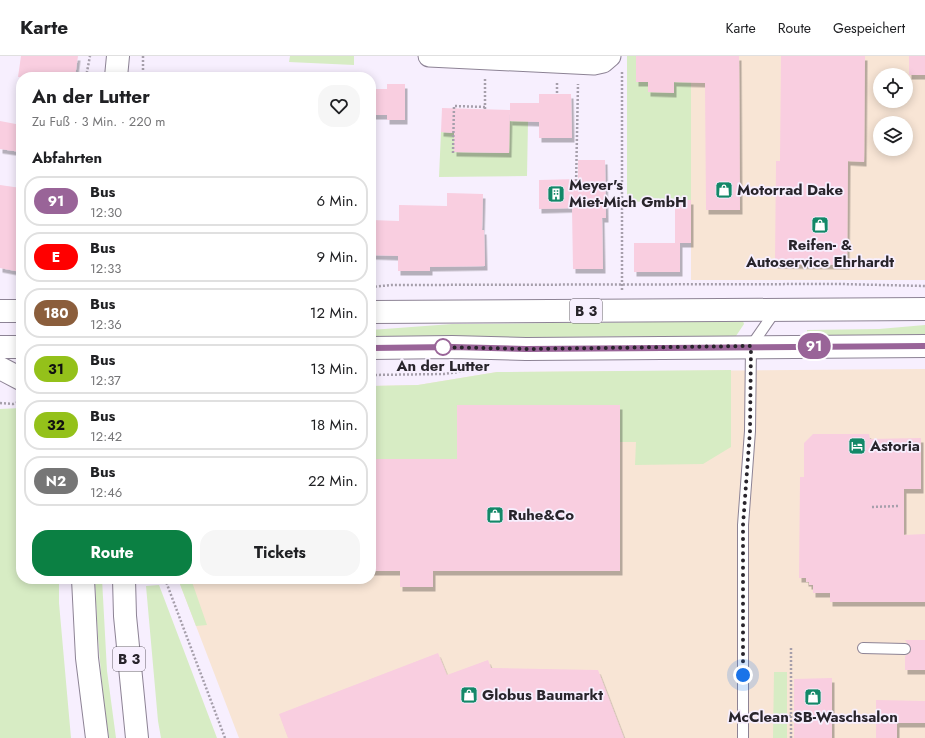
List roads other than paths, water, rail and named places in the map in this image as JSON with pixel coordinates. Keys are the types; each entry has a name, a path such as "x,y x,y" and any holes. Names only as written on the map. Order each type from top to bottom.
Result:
{"main road":[{"path":"116,72 118,56"},
{"name":"B 3","path":"376,312 925,309"},
{"path":"0,311 16,311"},
{"path":"376,348 452,347 526,349 751,346 925,346"},
{"path":"0,347 16,347"},
{"path":"0,368 16,376"},
{"path":"83,584 87,658 96,733"},
{"name":"B 3","path":"124,584 125,616 137,738"}],"street":[{"path":"429,56 580,64 615,62"}],"lane":[{"path":"743,738 743,525 750,431 751,346 776,310"},
{"path":"863,648 905,648"}],"place":[{"name":"Motorrad Dake","path":"724,190"},
{"name":"Meyer's Miet-Mich GmbH","path":"556,194"},
{"name":"Reifen- & Autoservice Ehrhardt","path":"820,225"},
{"name":"An der Lutter","path":"443,347"},
{"name":"Astoria","path":"857,446"},
{"name":"Ruhe&Co","path":"495,515"},
{"name":"Globus Baumarkt","path":"469,695"},
{"name":"McClean SB-Waschsalon","path":"813,697"}]}
